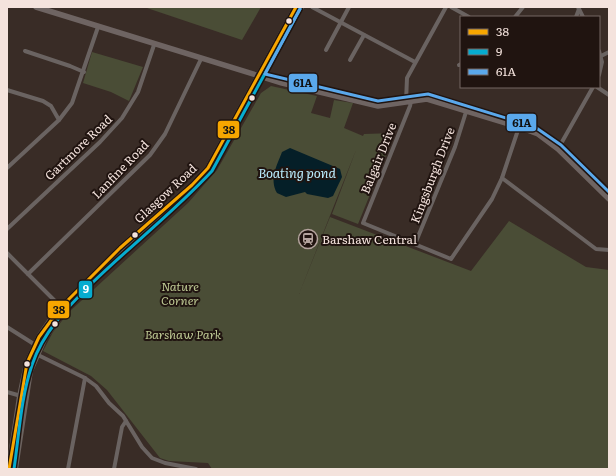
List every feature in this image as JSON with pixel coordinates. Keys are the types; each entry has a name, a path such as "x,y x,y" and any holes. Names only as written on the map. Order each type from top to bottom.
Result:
{"main road":[{"name":"Glasgow Road","path":"261,78 296,7"},
{"name":"Glasgow Road","path":"9,469 23,396 37,346 63,308 204,180 213,168 301,7"},
{"name":"Glasgow Road","path":"12,457 15,469"}],"street":[{"path":"36,7 261,78 374,105 383,106 427,99 519,127 542,137 558,149 609,199"},
{"path":"312,7 415,62"},
{"path":"326,50 349,7"},
{"name":"Balgair Drive","path":"415,244 362,222 410,106 407,78 446,7"},
{"path":"451,7 467,16"},
{"path":"516,16 523,7"},
{"path":"7,168 59,120 72,103 84,72 98,27"},
{"path":"350,60 364,35"},
{"name":"Gartmore Road","path":"7,229 100,142 122,118 138,92 154,45"},
{"path":"25,51 84,72"},
{"path":"600,72 601,56 609,52"},
{"name":"Lanfine Road","path":"28,274 150,155 165,134 201,59"},
{"path":"558,149 591,88"},
{"path":"598,88 609,95"},
{"path":"7,90 43,101 51,106 59,120"},
{"name":"Kingsburgh Drive","path":"415,244 455,147 466,112"},
{"path":"415,244 451,259 492,199 502,178 519,127"},
{"path":"502,178 596,249 609,250"},
{"path":"7,253 63,308"},
{"path":"7,327 37,346"},
{"path":"34,353 85,378 96,386 126,421 146,452 152,458 165,463 196,469"},
{"path":"68,469 85,378"},
{"path":"7,392 23,396"},
{"path":"114,469 122,427 126,421"},
{"path":"164,469 165,463"}],"green space":[{"path":"144,7 261,7 242,40"},
{"path":"92,52 143,67 129,101 111,92 83,83"},
{"path":"271,86 317,96 311,113 330,118 334,100 353,103 344,128 363,136 364,134 395,133 358,224 332,214 356,150 299,294 330,217 471,271 509,221 586,267 609,270 609,469 212,469 208,463 169,461 160,458 107,390 91,376 43,351 53,332 69,312 188,203 217,170 261,93"}],"water":[{"name":"Boating pond","path":"290,148 340,169 342,177 333,196 328,198 307,194 305,192 286,197 277,193 274,183 276,167 282,152"}],"transit line":[{"name":"38","path":"9,469 27,363 39,337 61,307 120,248 192,185 208,168 296,7"},
{"name":"9","path":"14,469 25,390 32,365 42,342 56,321 81,294 183,201 212,171 300,9"},
{"name":"61A","path":"300,9 265,74 378,101 428,94 535,127 561,145 609,192"}],"place":[{"name":"Barshaw Central","path":"308,239"}],"park label":[{"name":"Nature Corner","path":"180,293"},
{"name":"Barshaw Park","path":"183,334"}]}
